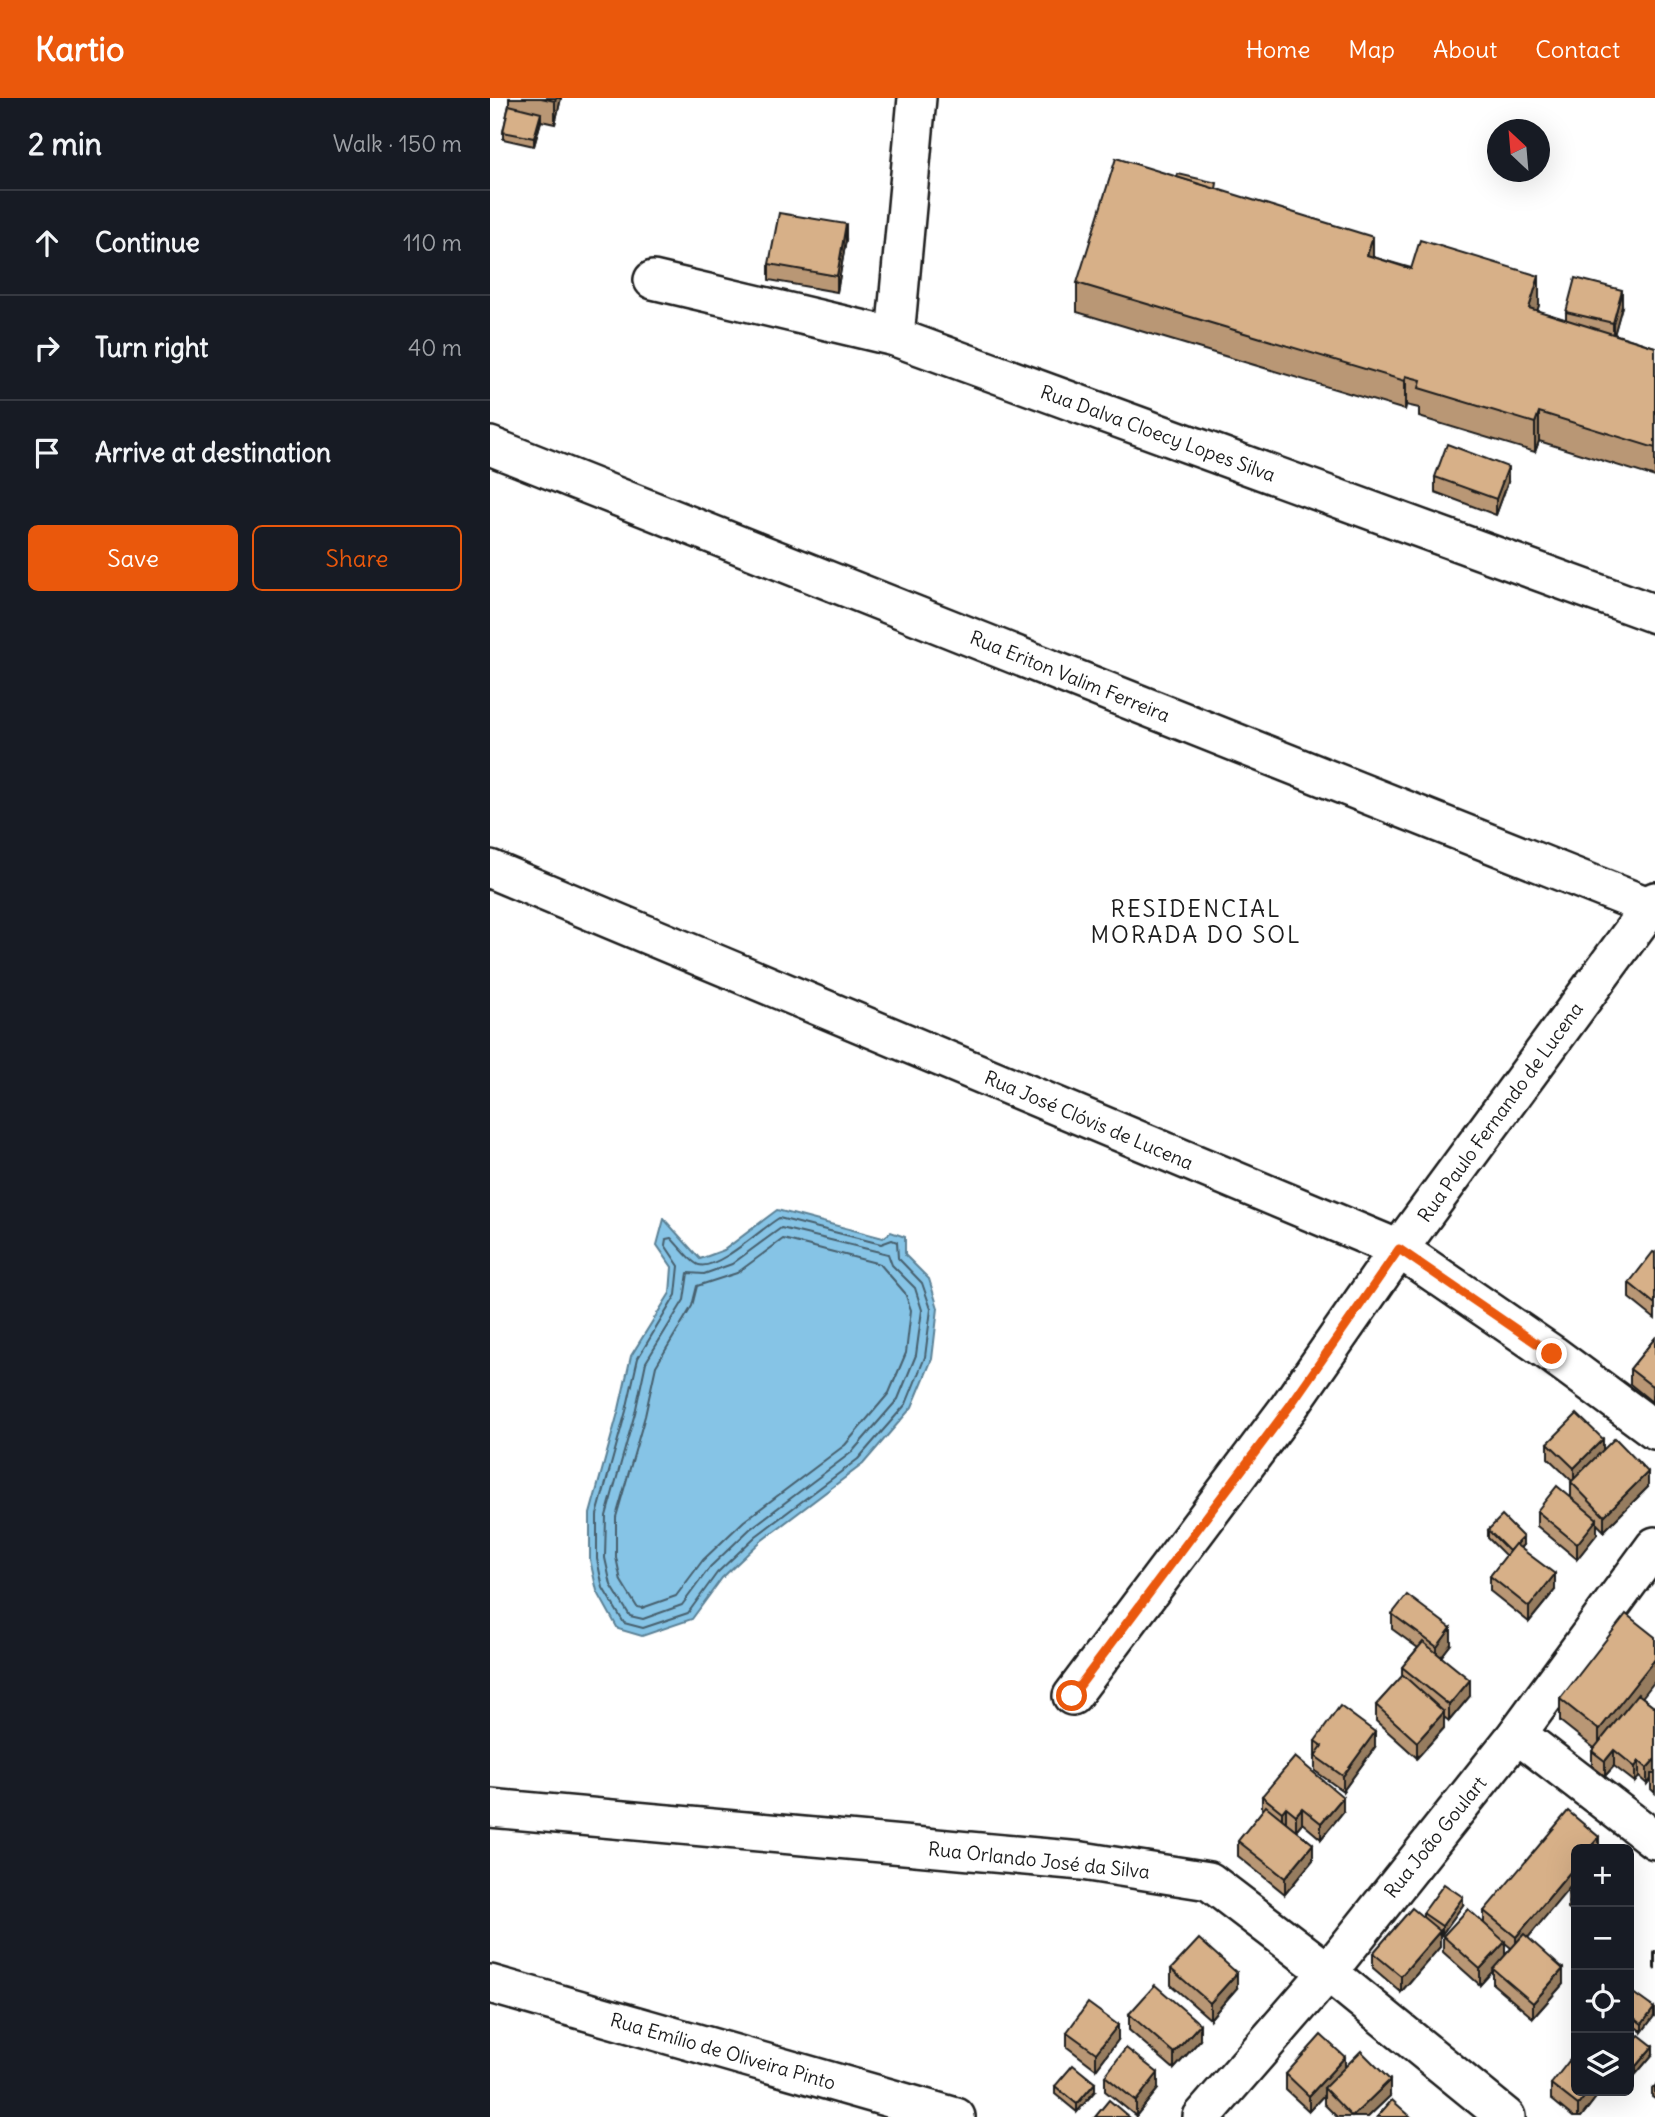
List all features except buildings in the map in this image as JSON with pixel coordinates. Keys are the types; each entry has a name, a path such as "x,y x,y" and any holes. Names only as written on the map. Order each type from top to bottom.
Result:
{"street":[{"path":"895,337 917,98"},
{"name":"Rua Dalva Cloecy Lopes Silva","path":"653,280 895,337 1655,614"},
{"name":"Rua Eriton Valim Ferreira","path":"490,446 1652,904"},
{"name":"Rua José Clóvis de Lucena","path":"490,869 1399,1249 1552,1354 1655,1430"},
{"name":"Rua Paulo Fernando de Lucena","path":"1072,1696 1289,1407 1399,1249 1652,904"},
{"name":"Rua João Goulart","path":"1202,2117 1328,1972 1517,1734 1655,1546"},
{"path":"1517,1734 1655,1840"},
{"name":"Rua Orlando José da Silva","path":"490,1808 1082,1861 1209,1881 1328,1972 1506,2117"},
{"name":"Rua Emílio de Oliveira Pinto","path":"490,1984 956,2117"}],"water":[{"path":"777,1210 883,1238 891,1232 905,1237 905,1255 929,1279 938,1308 932,1359 912,1407 863,1464 761,1541 722,1578 692,1619 642,1636 618,1629 597,1591 590,1560 590,1514 631,1356 670,1293 672,1267 657,1245 664,1219 700,1259 724,1250"}],"district":[{"name":"RESIDENCIAL MORADA DO SOL","path":"1196,922"}],"route":[{"path":"1072,1696 1289,1407 1399,1249 1552,1354"}]}
